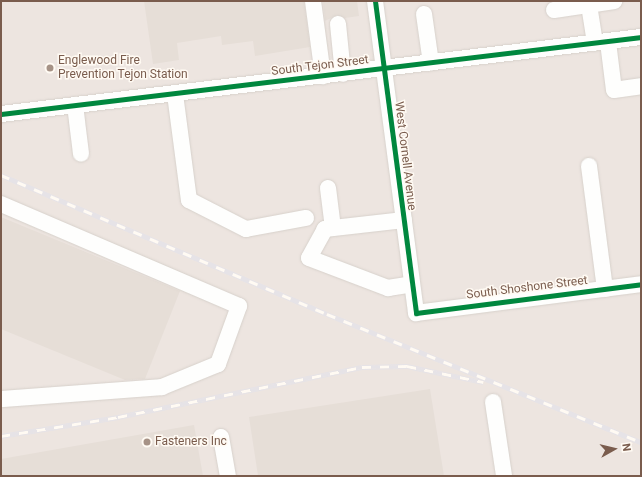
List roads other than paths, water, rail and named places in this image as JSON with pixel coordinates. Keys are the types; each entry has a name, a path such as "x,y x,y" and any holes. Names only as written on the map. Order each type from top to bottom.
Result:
{"street":[{"path":"313,1 323,76"},
{"name":"West Cornell Avenue","path":"375,1 416,313"},
{"path":"554,10 614,1"},
{"path":"589,5 614,90 641,86"},
{"path":"424,14 431,63"},
{"path":"338,24 343,74"},
{"name":"South Tejon Street","path":"1,114 641,37"},
{"path":"175,94 189,200 246,229 306,218"},
{"path":"75,105 81,154"},
{"path":"589,166 605,289"},
{"path":"328,188 334,228"},
{"path":"1,399 162,387 218,364 239,306 7,206"},
{"path":"404,220 325,229 310,258 388,288 412,284"},
{"name":"South Shoshone Street","path":"416,313 641,284"},
{"path":"493,402 504,476"},
{"path":"221,437 228,476"}],"railway":[{"path":"1,175 327,314 641,442"},
{"path":"1,436 118,417 362,367 407,366 483,382"}],"place":[{"name":"Englewood Fire Prevention Tejon Station","path":"50,68"},
{"name":"Fasteners Inc","path":"147,442"}]}
